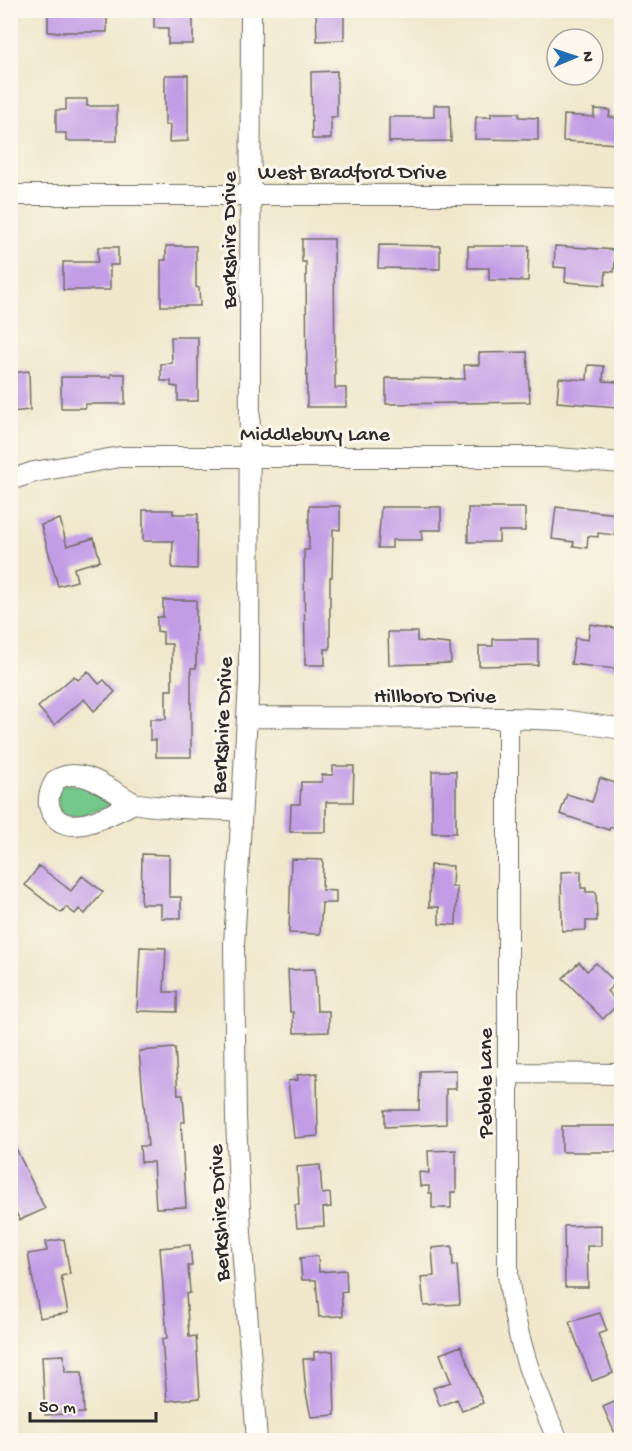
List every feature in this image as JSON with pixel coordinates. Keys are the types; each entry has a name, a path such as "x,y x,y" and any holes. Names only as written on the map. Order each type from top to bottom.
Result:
{"street":[{"name":"Berkshire Drive","path":"251,10 252,194 247,717 234,945 236,1118 241,1233 256,1440"},
{"name":"West Bradford Drive","path":"10,195 546,195 621,199"},
{"name":"Middlebury Lane","path":"10,480 34,472 120,457 544,457 621,463"},
{"name":"Hillboro Drive","path":"247,717 508,718 563,720 621,729"},
{"name":"Pebble Lane","path":"508,718 506,1224 512,1316 530,1376 558,1440"},
{"path":"134,803 240,811"},
{"path":"508,1072 621,1074"}],"green space":[{"path":"63,784 85,785 116,804 76,818 59,813 57,788"}],"building":[{"path":"48,10 107,11 107,32 48,32"},
{"path":"154,10 193,12 193,44 168,44 168,28 154,28"},
{"path":"316,10 344,10 344,40 317,41"},
{"path":"337,71 337,117 331,117 331,139 312,139 311,72"},
{"path":"165,75 188,75 188,141 169,142 170,125 165,125"},
{"path":"66,99 87,99 87,106 117,106 117,141 66,141 66,133 56,133 56,110 66,110"},
{"path":"434,105 450,105 451,141 389,142 389,117 434,117"},
{"path":"594,109 610,110 609,117 621,118 621,144 563,141 564,115 594,117"},
{"path":"491,113 519,113 519,117 538,118 538,140 475,139 476,117 491,117"},
{"path":"302,239 334,239 335,388 346,388 346,407 307,407 306,262 302,262"},
{"path":"379,245 440,246 440,269 378,268"},
{"path":"166,246 196,246 196,287 199,288 200,306 161,306 161,260 166,260"},
{"path":"468,246 529,246 528,281 489,280 489,268 468,268"},
{"path":"555,246 616,250 614,272 606,271 605,285 565,282 566,268 554,267"},
{"path":"98,247 118,247 118,265 110,265 110,290 63,290 63,262 98,262"},
{"path":"171,337 198,337 198,401 178,401 178,387 171,386 171,381 161,381 161,364 172,363"},
{"path":"527,352 530,402 386,404 386,378 465,379 464,365 479,365 479,353"},
{"path":"588,365 604,366 603,381 619,382 617,407 557,402 559,378 587,380"},
{"path":"29,371 30,410 10,412 10,373"},
{"path":"111,374 125,374 125,404 85,404 85,408 61,408 61,377 111,377"},
{"path":"309,506 340,506 340,530 333,529 330,649 325,649 325,665 305,665 304,550 309,550"},
{"path":"381,507 441,507 441,530 421,530 422,540 392,540 392,548 378,548"},
{"path":"556,507 617,514 615,535 598,533 598,537 588,536 587,548 573,546 574,542 552,539"},
{"path":"468,508 525,508 525,531 499,531 499,542 468,542"},
{"path":"143,510 173,510 173,514 198,514 197,569 172,568 173,541 143,541"},
{"path":"60,519 67,546 94,538 100,561 74,568 77,581 58,586 41,525"},
{"path":"163,600 196,600 196,668 191,668 191,757 156,757 156,740 150,740 150,719 166,719 166,690 172,690 172,644 163,644 163,632 157,631 157,617 163,617"},
{"path":"590,624 621,629 621,665 617,664 616,669 571,664 575,638 588,640"},
{"path":"388,632 417,632 417,641 450,644 451,663 389,665"},
{"path":"493,639 538,639 538,665 479,666 479,646 493,646"},
{"path":"88,671 99,684 104,680 115,692 94,711 84,699 54,725 38,707 74,676 78,680"},
{"path":"333,766 354,766 353,802 326,802 326,832 290,832 291,804 300,804 301,782 322,782 322,775 333,775"},
{"path":"432,771 456,771 456,833 432,833"},
{"path":"600,778 621,785 614,814 621,816 618,829 610,827 609,830 560,814 567,794 592,802"},
{"path":"142,854 169,855 169,897 181,897 181,918 161,918 161,904 141,904"},
{"path":"291,859 323,860 322,890 336,891 336,903 322,903 320,934 289,933"},
{"path":"430,865 453,866 452,887 457,887 456,925 439,924 439,907 429,907"},
{"path":"39,866 71,891 82,876 103,892 85,914 79,909 75,914 66,907 61,913 25,885"},
{"path":"581,871 581,888 586,888 586,892 596,892 597,921 586,921 586,930 562,931 561,872"},
{"path":"140,947 166,948 164,992 177,992 177,1012 137,1011"},
{"path":"579,962 587,971 596,963 616,983 607,991 619,1003 603,1019 563,978"},
{"path":"315,969 317,1011 329,1011 329,1032 294,1033 293,1012 290,1012 288,970"},
{"path":"175,1048 178,1095 183,1095 185,1122 181,1122 186,1207 156,1208 153,1162 141,1162 140,1146 148,1146 139,1051"},
{"path":"456,1070 456,1089 446,1089 446,1124 385,1127 385,1110 419,1110 420,1071"},
{"path":"317,1073 318,1136 294,1138 288,1081 298,1080 297,1075"},
{"path":"562,1126 621,1126 621,1152 562,1152"},
{"path":"10,1136 45,1209 20,1220 10,1201"},
{"path":"456,1150 456,1192 451,1192 451,1208 432,1208 432,1193 429,1193 429,1186 420,1186 419,1172 429,1173 428,1151"},
{"path":"320,1165 322,1194 330,1193 331,1207 323,1208 324,1226 297,1228 295,1205 299,1205 297,1167"},
{"path":"601,1225 601,1246 587,1246 588,1287 565,1287 564,1226"},
{"path":"64,1239 70,1274 61,1276 68,1313 40,1318 28,1254 47,1251 45,1242"},
{"path":"190,1245 192,1266 188,1266 190,1293 186,1294 189,1337 196,1336 200,1398 167,1401 162,1339 167,1338 160,1248"},
{"path":"452,1246 453,1266 457,1265 460,1304 424,1306 421,1277 434,1276 432,1248"},
{"path":"318,1256 319,1272 346,1270 347,1291 341,1292 343,1316 319,1317 316,1280 302,1280 300,1258"},
{"path":"600,1313 607,1331 598,1334 613,1373 592,1381 569,1322"},
{"path":"461,1346 483,1403 462,1411 457,1399 440,1406 433,1388 451,1382 440,1354"},
{"path":"333,1351 335,1415 311,1417 303,1359 314,1359 314,1352"},
{"path":"64,1355 65,1372 82,1372 84,1413 45,1415 42,1356"},
{"path":"621,1399 621,1440 618,1440 603,1407"}]}
